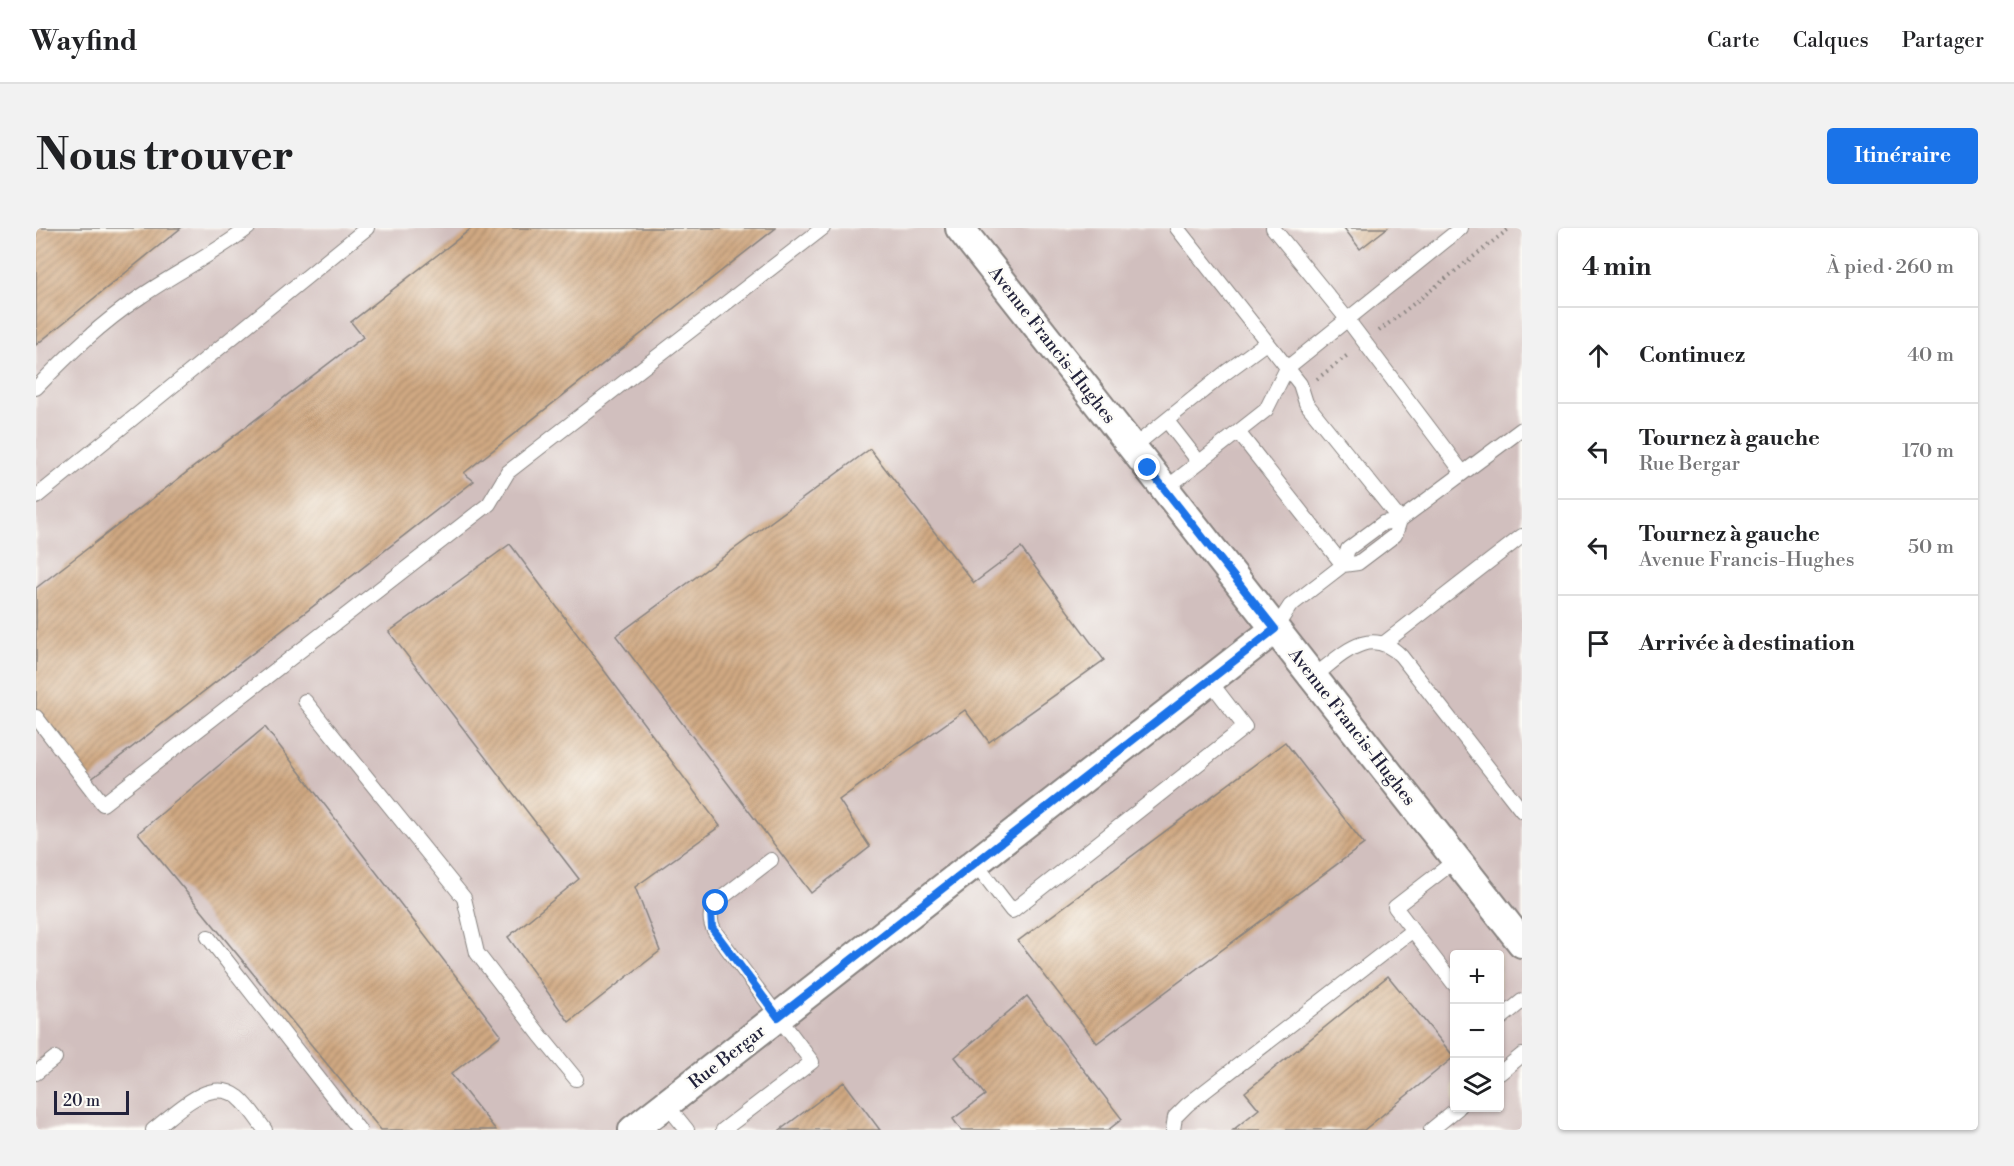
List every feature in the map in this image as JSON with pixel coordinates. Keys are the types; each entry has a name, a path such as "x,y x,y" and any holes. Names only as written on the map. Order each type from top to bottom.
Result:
{"street":[{"name":"Avenue Francis-Hughes","path":"960,228 1522,943"},
{"name":"Rue Bergar","path":"633,1130 1275,629"}],"lane":[{"path":"36,388 112,317 248,228"},
{"path":"36,497 367,228"},
{"path":"36,717 102,804 489,504 508,472 823,228"},
{"path":"1177,228 1300,384 1306,403 1400,520"},
{"path":"1273,228 1365,342 1463,472"},
{"path":"1165,489 1266,410 1287,368 1461,228"},
{"path":"1132,448 1267,342"},
{"path":"1167,420 1199,462"},
{"path":"1275,629 1290,606 1343,565 1358,563 1395,535 1400,520 1522,429"},
{"path":"1238,432 1343,565"},
{"path":"1383,644 1522,536"},
{"path":"1312,677 1355,646 1369,642 1390,647 1401,656 1522,811"},
{"path":"975,863 1012,911 1245,727 1209,680"},
{"path":"305,700 464,898 477,953 576,1079"},
{"path":"723,1130 812,1062 715,932 710,917 716,903 771,860"},
{"path":"1450,978 1395,907 1456,860"},
{"path":"1173,1130 1176,1117 1187,1105 1413,930"},
{"path":"208,937 359,1130"},
{"path":"1504,1016 1522,1002"},
{"path":"1504,1071 1522,1055"},
{"path":"36,1073 55,1058"},
{"path":"153,1130 202,1094 215,1090 229,1092 241,1099 265,1130"},
{"path":"666,1104 687,1130"},
{"path":"1431,1130 1452,1112"}],"path":[{"path":"1303,391 1510,228"}],"shaded area":[{"path":"36,228 1522,228 1522,1130 36,1130"}],"building":[{"path":"36,228 181,228 36,345"},
{"path":"472,228 776,228 464,473 474,481 90,780 36,709 36,588 363,337 351,322"},
{"path":"1344,228 1387,228 1360,249"},
{"path":"870,449 974,583 1021,548 1104,660 989,742 965,710 839,800 870,847 811,893 616,636"},
{"path":"510,544 720,826 635,887 660,951 569,1022 508,937 579,879 389,632"},
{"path":"265,727 501,1035 451,1074 496,1130 381,1130 138,833"},
{"path":"1285,742 1364,844 1097,1043 1018,941"},
{"path":"1388,976 1450,1052 1450,1060 1364,1130 1233,1130 1259,1109 1245,1092"},
{"path":"1027,996 1122,1119 1108,1130 961,1130 953,1119 985,1095 955,1057"},
{"path":"844,1082 880,1130 780,1130"}],"route":[{"path":"716,903 710,917 712,928 778,1017 1275,629 1148,468"}]}
